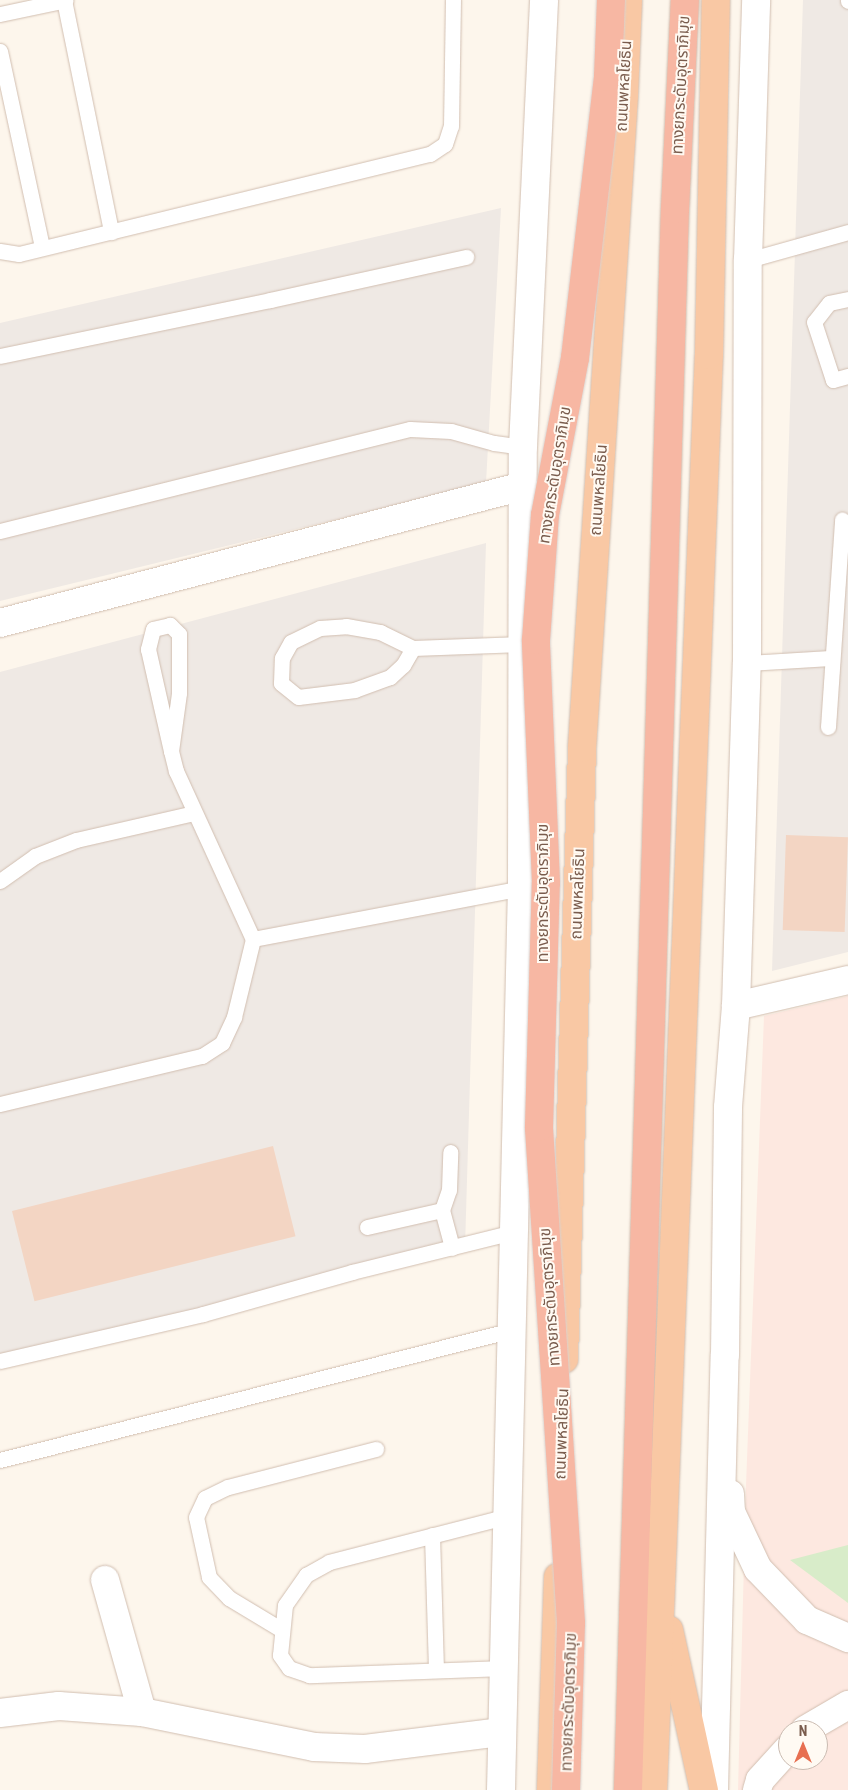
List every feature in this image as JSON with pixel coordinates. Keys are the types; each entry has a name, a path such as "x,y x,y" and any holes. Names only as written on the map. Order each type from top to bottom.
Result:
{"highway":[{"name":"ทางยกระดับอุตราภิมุข","path":"566,1790 571,1623 539,1127 546,883 536,640 545,514 576,349 608,78 611,0"},
{"name":"ถนนพหลโยธิน","path":"551,1790 582,748 624,95 628,0"},
{"name":"ทางยกระดับอุตราภิมุข","path":"628,1790 675,209 686,0"},
{"path":"653,1790 709,355 716,0"},
{"path":"661,1589 704,1790"}],"main road":[{"path":"501,1790 522,888 523,447 544,0"},
{"path":"714,1790 725,1355 728,1108 736,1006 748,663 748,260 756,0"},
{"path":"0,623 523,486"},
{"path":"736,1006 848,980"},
{"path":"725,1355 731,1512 758,1569 807,1620 848,1638"},
{"path":"105,1580 142,1712"},
{"path":"822,1720 848,1705"},
{"path":"0,1713 59,1706 142,1712 331,1748 365,1749 502,1732"},
{"path":"757,1790 760,1780 778,1760"}],"lane":[{"path":"0,14 65,0 110,232"},
{"path":"0,251 19,254 430,154 445,144 451,126 454,0"},
{"path":"0,51 42,247"},
{"path":"748,260 848,232"},
{"path":"0,356 466,257"},
{"path":"848,299 829,304 814,322 833,380 848,376"},
{"path":"0,531 410,429 451,431 494,443 523,447"},
{"path":"828,726 842,519"},
{"path":"0,1104 202,1056 222,1043 234,1017 252,939 176,771 171,750 148,649 154,629 170,625 179,634 179,693 171,750"},
{"path":"413,648 403,665 390,677 355,690 298,697 281,683 282,658 291,642 320,628 346,626 380,632 413,648 522,644"},
{"path":"748,663 832,658"},
{"path":"0,880 35,856 76,840 194,813"},
{"path":"252,939 522,888"},
{"path":"450,1152 449,1190 442,1210 452,1248"},
{"path":"367,1227 442,1210"},
{"path":"0,1361 202,1314 352,1272 514,1232"},
{"path":"0,1460 512,1330"},
{"path":"282,1630 229,1598 209,1577 196,1517 205,1498 228,1487 376,1448"},
{"path":"504,1668 309,1674 289,1668 280,1655 285,1605 306,1575 329,1562 508,1516"},
{"path":"432,1536 436,1670"}],"shaded area":[{"path":"803,0 848,0 848,952 772,971"},
{"path":"501,208 486,483 0,601 0,323"},
{"path":"486,543 465,1247 0,1368 0,672"},
{"path":"848,996 848,1790 738,1790 746,1485 764,1016"}],"green space":[{"path":"848,1545 848,1603 790,1560"}],"building":[{"path":"786,835 848,837 845,932 783,930"},
{"path":"273,1146 295,1236 34,1301 12,1211"}]}
